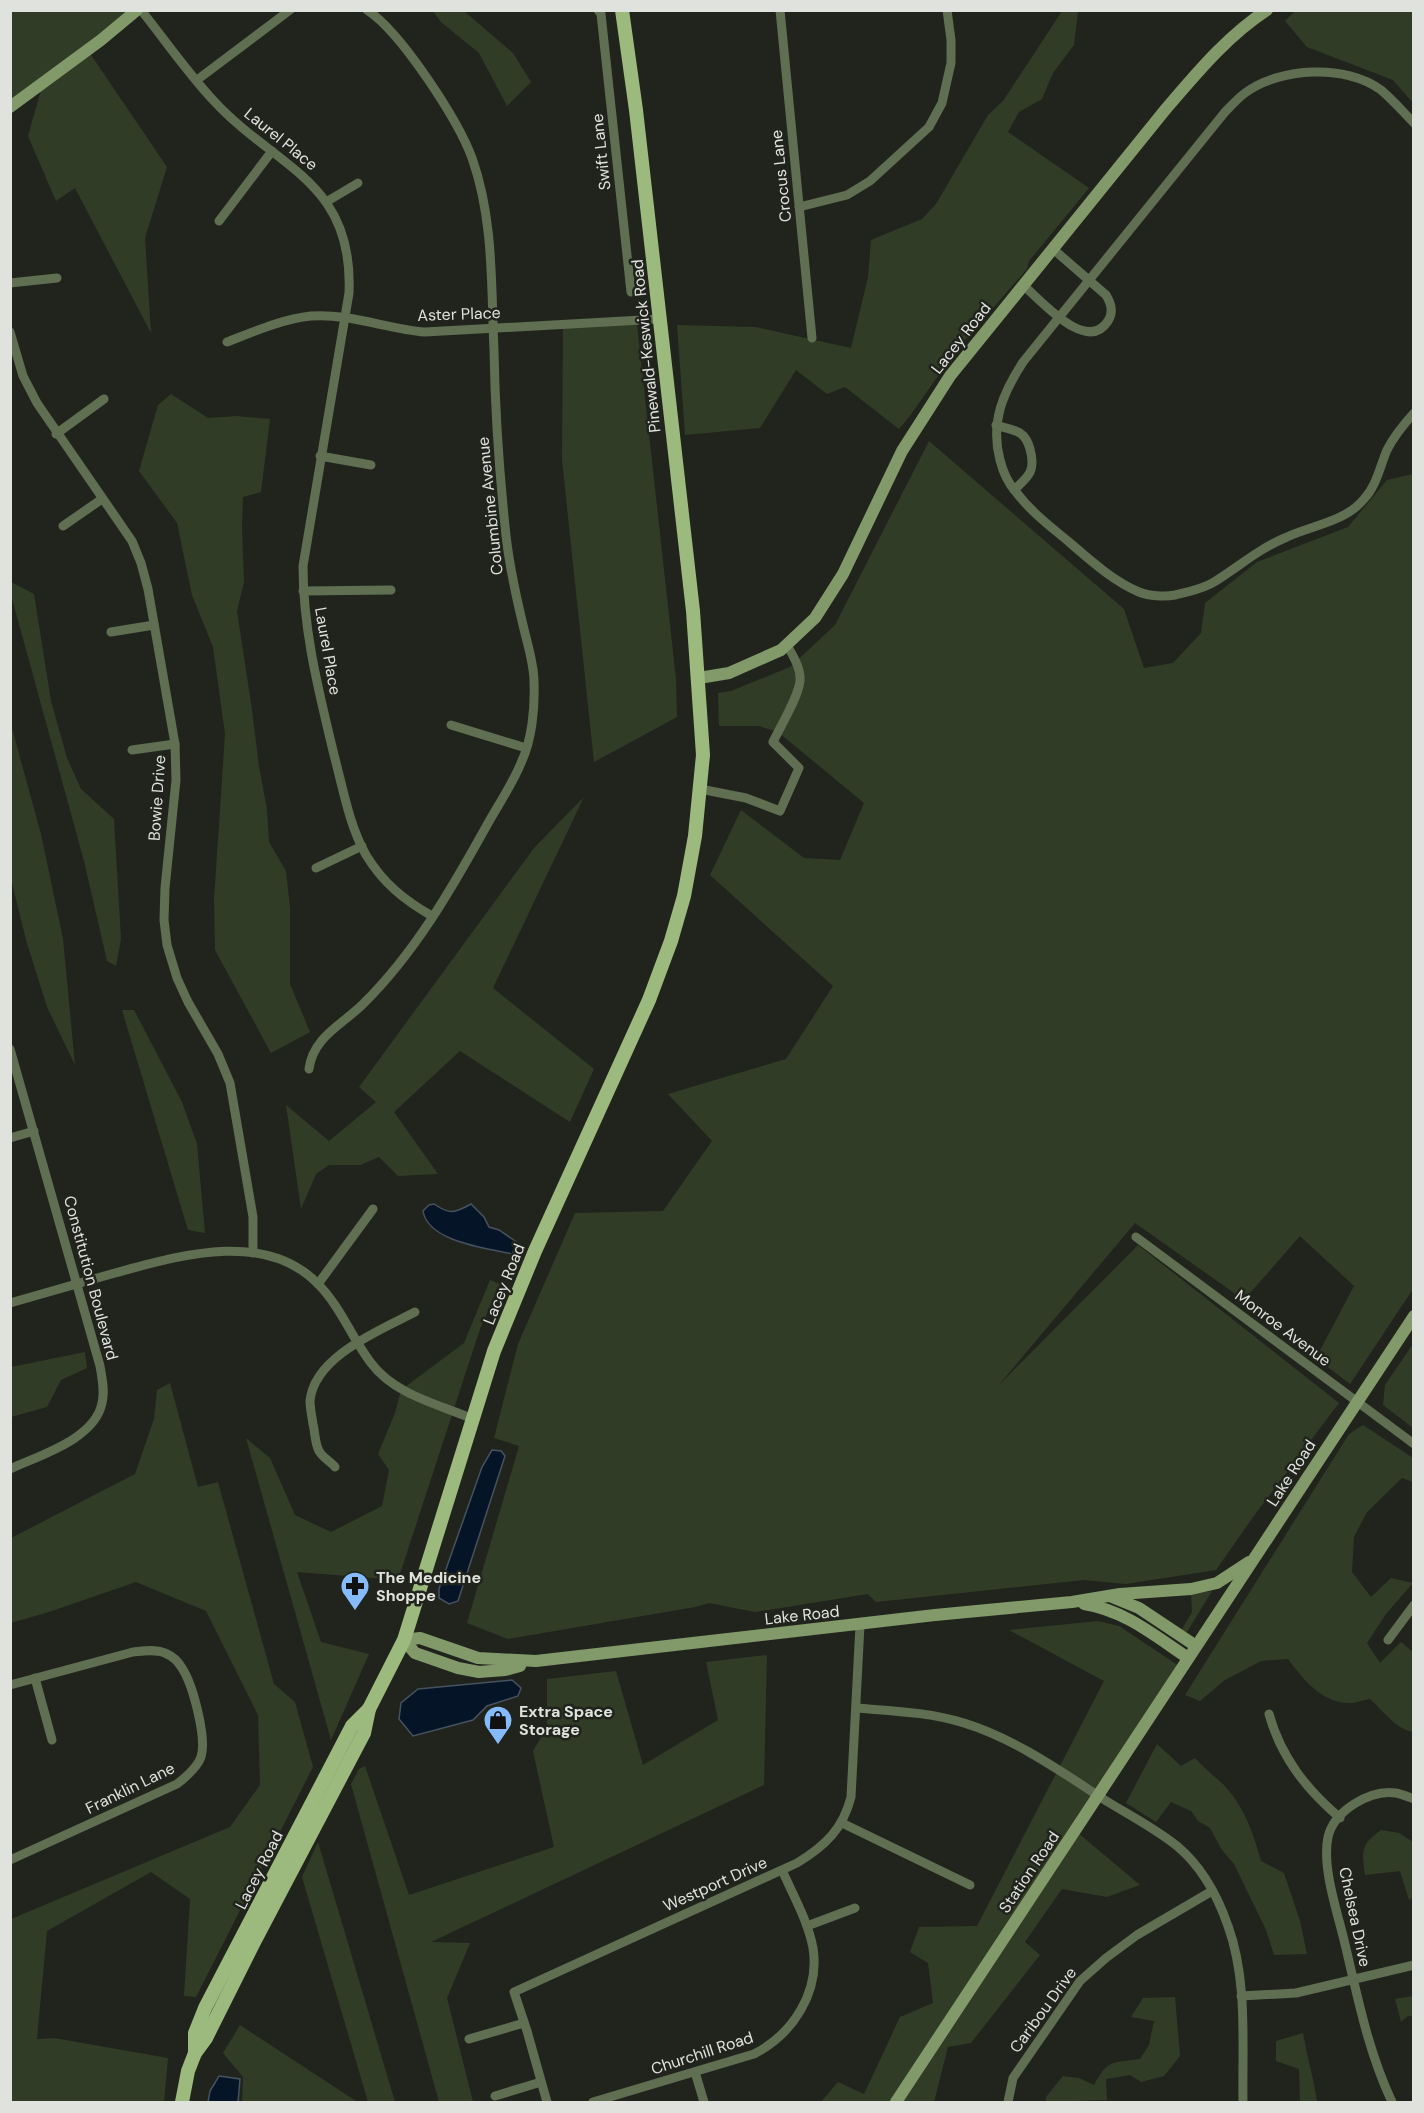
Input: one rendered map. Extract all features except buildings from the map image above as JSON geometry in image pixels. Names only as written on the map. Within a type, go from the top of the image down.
[{"type":"main road","name":"Pinewald-Keswick Road","points":[[622,10],[636,110],[699,678],[703,755],[700,789]]},
{"type":"main road","name":"Lacey Road","points":[[182,2103],[188,2071],[195,2053],[195,2033],[205,2008],[248,1940],[364,1733],[369,1709],[404,1640],[494,1352],[521,1284],[657,980],[677,925],[688,879],[700,789]]},
{"type":"street","name":"Laurel Place","points":[[139,10],[213,100],[311,183],[326,202],[343,238],[350,272],[346,318],[320,456],[303,566],[308,639],[314,673],[347,806],[362,846],[386,884],[410,903],[432,916]]},
{"type":"street","points":[[10,107],[139,10]]},
{"type":"street","points":[[197,80],[290,10]]},
{"type":"street","name":"Columbine Avenue","points":[[309,1069],[314,1050],[321,1039],[343,1022],[399,965],[432,916],[516,774],[526,748],[532,717],[534,681],[509,567],[498,440],[486,210],[472,157],[459,130],[438,95],[394,33],[368,10]]},
{"type":"street","name":"Swift Lane","points":[[598,10],[601,14],[631,292]]},
{"type":"street","name":"Crocus Lane","points":[[780,10],[812,338]]},
{"type":"street","points":[[799,207],[847,195],[870,181],[928,127],[942,103],[951,63],[947,10]]},
{"type":"street","name":"Lacey Road","points":[[699,678],[729,674],[781,650],[815,618],[843,574],[902,451],[950,376],[1201,69],[1230,40],[1267,10]]},
{"type":"street","points":[[1413,123],[1379,89],[1360,78],[1345,74],[1311,72],[1262,83],[1245,93],[1225,112],[1023,362],[1000,404],[996,425],[999,459],[1005,476],[1030,509],[1097,566],[1130,588],[1142,594],[1174,595],[1214,583],[1257,552],[1286,537],[1334,520],[1355,508],[1370,492],[1393,440],[1413,413]]},
{"type":"street","points":[[219,221],[272,151]]},
{"type":"street","points":[[326,202],[358,183]]},
{"type":"street","points":[[1024,286],[1081,332],[1096,332],[1105,325],[1112,312],[1106,294],[1053,249]]},
{"type":"street","points":[[10,283],[57,278]]},
{"type":"street","name":"Aster Place","points":[[227,342],[271,326],[309,316],[346,318],[402,330],[425,332],[660,319]]},
{"type":"street","name":"Bowie Drive","points":[[10,332],[23,376],[37,403],[56,434],[126,533],[141,563],[175,744],[176,780],[165,888],[164,920],[167,945],[177,978],[218,1054],[230,1083],[254,1217],[253,1253]]},
{"type":"street","points":[[56,434],[104,399]]},
{"type":"street","points":[[996,425],[1023,435],[1033,460],[1028,477],[1014,490]]},
{"type":"street","points":[[320,456],[371,465]]},
{"type":"street","points":[[63,526],[102,499]]},
{"type":"street","points":[[303,591],[391,590]]},
{"type":"street","points":[[111,632],[154,625]]},
{"type":"street","points":[[700,789],[746,798],[780,811],[799,768],[773,742],[800,680],[798,666],[787,645]]},
{"type":"street","points":[[451,725],[526,748]]},
{"type":"street","points":[[132,750],[175,744]]},
{"type":"street","points":[[316,868],[362,846]]},
{"type":"street","name":"Constitution Boulevard","points":[[10,1049],[78,1283],[103,1381],[102,1404],[92,1425],[80,1436],[10,1469]]},
{"type":"street","points":[[10,1138],[34,1131]]},
{"type":"street","points":[[318,1284],[373,1209]]},
{"type":"street","name":"Monroe Avenue","points":[[1136,1237],[1413,1444]]},
{"type":"street","points":[[10,1303],[190,1254],[221,1251],[253,1253],[285,1262],[318,1284],[329,1297],[372,1365],[401,1388],[420,1399],[473,1419]]},
{"type":"street","points":[[335,1467],[319,1451],[310,1402],[318,1378],[327,1366],[357,1343],[415,1312]]},
{"type":"street","name":"Lake Road","points":[[1072,1602],[1101,1607],[1114,1612],[1188,1658],[1413,1316]]},
{"type":"street","name":"Lake Road","points":[[404,1640],[415,1653],[458,1668],[479,1672],[505,1670],[536,1661],[1206,1586],[1217,1582],[1255,1558]]},
{"type":"street","points":[[1109,1596],[1129,1602],[1196,1646]]},
{"type":"street","points":[[1388,1640],[1413,1605]]},
{"type":"street","name":"Westport Drive","points":[[547,2103],[514,1992],[782,1870],[820,1848],[833,1836],[842,1823],[851,1797],[860,1625]]},
{"type":"street","name":"Franklin Lane","points":[[10,1685],[133,1652],[151,1650],[164,1652],[176,1660],[186,1676],[202,1730],[203,1746],[200,1758],[189,1775],[177,1784],[10,1860]]},
{"type":"street","name":"Station Road","points":[[897,2103],[1188,1658]]},
{"type":"street","points":[[35,1678],[52,1740]]},
{"type":"street","points":[[856,1708],[924,1714],[973,1726],[1013,1744],[1178,1847],[1203,1874],[1228,1924],[1237,1953],[1241,1996],[1243,2103]]},
{"type":"street","points":[[1269,1714],[1289,1763],[1323,1804],[1340,1818]]},
{"type":"street","name":"Chelsea Drive","points":[[1392,2103],[1371,2053],[1330,1876],[1327,1849],[1329,1834],[1340,1818],[1350,1807],[1363,1799],[1395,1792],[1413,1798]]},
{"type":"street","points":[[842,1823],[970,1885]]},
{"type":"street","name":"Churchill Road","points":[[593,2103],[745,2057],[778,2039],[794,2021],[810,1988],[814,1966],[813,1947],[807,1926],[782,1870]]},
{"type":"street","name":"Caribou Drive","points":[[1008,2103],[1013,2078],[1080,1981],[1137,1935],[1212,1891]]},
{"type":"street","points":[[807,1926],[855,1908]]},
{"type":"street","points":[[1241,1996],[1296,1993],[1413,1965]]},
{"type":"street","points":[[469,2039],[524,2023]]},
{"type":"street","points":[[695,2072],[704,2103]]},
{"type":"street","points":[[495,2096],[542,2082]]},
{"type":"green space","points":[[11,11],[136,11],[89,52],[167,167],[145,238],[151,333],[75,188],[56,201],[28,136],[41,90],[11,106]]},
{"type":"green space","points":[[433,11],[464,11],[513,53],[531,82],[507,106],[479,53],[441,22]]},
{"type":"green space","points":[[1062,11],[1078,11],[1074,45],[1053,73],[1042,99],[1019,112],[1008,132],[1089,188],[1029,261],[1027,269],[954,353],[899,429],[845,387],[827,394],[796,370],[760,428],[685,435],[677,325],[755,327],[851,348],[868,277],[871,240],[922,219],[936,204],[988,115],[1003,101]]},
{"type":"green space","points":[[1295,11],[1413,11],[1413,103],[1393,80],[1307,47],[1285,21]]},
{"type":"green space","points":[[563,325],[637,325],[676,679],[677,717],[594,762],[562,460]]},
{"type":"green space","points":[[171,394],[208,418],[237,416],[270,419],[261,492],[243,497],[244,582],[237,611],[267,810],[269,842],[286,871],[290,908],[290,984],[310,1032],[271,1053],[215,950],[214,900],[225,734],[213,647],[192,595],[177,523],[139,471],[158,405]]},
{"type":"green space","points":[[929,441],[1124,609],[1144,668],[1173,663],[1201,633],[1205,603],[1257,562],[1348,527],[1387,480],[1413,474],[1413,1289],[1350,1384],[1316,1358],[1354,1286],[1300,1236],[1244,1300],[1135,1223],[998,1386],[1138,1245],[1339,1403],[1216,1570],[1126,1584],[1084,1580],[876,1602],[868,1594],[755,1612],[709,1603],[508,1639],[467,1623],[519,1446],[494,1438],[518,1344],[575,1213],[663,1211],[712,1141],[668,1094],[786,1059],[833,986],[710,875],[741,810],[804,858],[840,860],[864,803],[778,732],[759,726],[719,726],[718,693],[731,691],[790,667],[835,625]]},
{"type":"green space","points":[[11,582],[34,594],[51,701],[67,758],[81,789],[114,819],[121,939],[116,966],[107,961],[84,861],[11,595]]},
{"type":"green space","points":[[10,721],[41,834],[63,939],[75,1065],[47,1007],[26,940],[11,879]]},
{"type":"green space","points":[[584,797],[493,988],[594,1069],[570,1122],[460,1051],[394,1112],[438,1174],[398,1176],[379,1157],[360,1165],[329,1165],[316,1174],[301,1209],[286,1105],[329,1141],[376,1102],[359,1087],[534,848]]},
{"type":"green space","points":[[122,1010],[134,1010],[182,1102],[197,1144],[205,1233],[188,1230]]},
{"type":"green space","points":[[490,1280],[500,1284],[480,1329],[398,1580],[297,1572],[321,1642],[369,1654],[331,1740],[246,1438],[270,1458],[295,1515],[331,1532],[382,1506],[389,1470],[378,1454],[395,1413],[401,1390],[464,1343]]},
{"type":"green space","points":[[1413,1344],[1413,1428],[1383,1405],[1385,1385]]},
{"type":"green space","points":[[85,1352],[87,1368],[61,1380],[47,1407],[11,1417],[11,1367]]},
{"type":"green space","points":[[170,1383],[198,1487],[218,1482],[274,1684],[295,1702],[313,1767],[196,1997],[184,1996],[190,1899],[151,1872],[47,1931],[37,2039],[54,2038],[168,2058],[164,2102],[11,2102],[11,1919],[230,1827],[260,1785],[258,1715],[206,1611],[136,1582],[11,1623],[11,1538],[135,1474],[154,1419],[157,1390]]},
{"type":"green space","points":[[1363,1425],[1413,1458],[1413,1482],[1402,1478],[1367,1512],[1354,1537],[1352,1572],[1371,1597],[1391,1578],[1413,1583],[1386,1614],[1367,1643],[1380,1663],[1401,1642],[1413,1652],[1413,1732],[1395,1723],[1370,1699],[1347,1703],[1328,1698],[1313,1688],[1288,1659],[1261,1661],[1225,1680],[1200,1701],[1185,1695],[1349,1434]]},
{"type":"green space","points":[[1212,1591],[1187,1632],[1181,1631],[1192,1612],[1191,1594]]},
{"type":"green space","points":[[1098,1621],[1119,1626],[1182,1668],[1077,1832],[1140,1885],[1107,1897],[1062,1889],[1025,1942],[1040,1955],[971,2043],[948,2047],[934,2102],[821,2102],[838,2082],[864,2094],[900,2017],[933,2003],[928,1963],[910,1952],[919,1927],[977,1926],[1104,1681],[1009,1630]]},
{"type":"green space","points":[[767,1655],[764,1785],[431,1942],[470,1943],[447,1998],[473,2102],[439,2102],[351,1784],[359,1769],[365,1766],[409,1895],[554,1847],[533,1751],[547,1727],[547,1679],[616,1671],[643,1765],[718,1720],[706,1662]]},
{"type":"green space","points":[[1157,1744],[1181,1766],[1195,1758],[1223,1784],[1237,1801],[1251,1830],[1261,1861],[1284,1873],[1300,1921],[1307,1954],[1274,1955],[1266,1930],[1234,1864],[1222,1850],[1210,1828],[1198,1821],[1191,1811],[1171,1802],[1156,1822],[1126,1803]]},
{"type":"green space","points":[[1381,1830],[1399,1833],[1413,1842],[1413,1897],[1409,1900],[1400,1871],[1365,1875],[1364,1849],[1369,1840]]},
{"type":"green space","points":[[318,1842],[395,2102],[368,2102],[302,1877]]},
{"type":"green space","points":[[1413,1996],[1413,2016],[1408,2016],[1401,2022],[1395,1999]]},
{"type":"green space","points":[[1175,1997],[1180,2056],[1164,2076],[1141,2082],[1130,2075],[1106,2079],[1107,2100],[1046,2102],[1046,2097],[1063,2076],[1079,2078],[1094,2085],[1107,2066],[1140,2059],[1149,2045],[1154,2021],[1131,2017],[1143,1998]]},
{"type":"green space","points":[[240,2025],[356,2102],[242,2102],[243,2077],[223,2053]]},
{"type":"green space","points":[[1303,2033],[1317,2102],[1300,2102],[1299,2069],[1276,2061],[1276,2041]]},
{"type":"water","points":[[434,1204],[452,1212],[471,1204],[484,1217],[489,1227],[499,1230],[518,1243],[512,1254],[460,1242],[436,1230],[427,1222],[423,1211],[429,1205]]},
{"type":"water","points":[[492,1450],[501,1451],[505,1456],[458,1601],[449,1604],[439,1598],[439,1589],[482,1467]]},
{"type":"water","points":[[512,1680],[521,1688],[518,1696],[487,1706],[473,1720],[413,1736],[399,1719],[401,1703],[418,1689]]},
{"type":"water","points":[[219,2076],[240,2079],[238,2102],[208,2102],[210,2091]]},
{"type":"place","name":"The Medicine Shoppe","points":[[355,1612]]},
{"type":"place","name":"Extra Space Storage","points":[[498,1746]]}]
